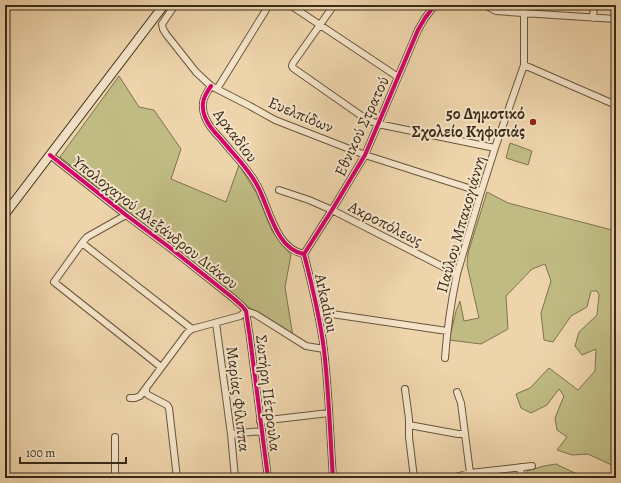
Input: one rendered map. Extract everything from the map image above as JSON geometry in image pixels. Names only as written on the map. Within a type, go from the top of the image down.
[{"type":"main road","points":[[5,214],[163,7]]},
{"type":"street","name":"Ευελπίδων","points":[[175,5],[162,24],[163,29],[196,72],[214,87],[275,120],[365,155],[481,192]]},
{"type":"street","name":"Αρκαδίου","points":[[269,5],[214,87],[205,95],[203,110],[206,119],[214,132],[249,172],[257,185],[281,238],[290,248],[296,252],[304,254]]},
{"type":"street","points":[[290,5],[398,77]]},
{"type":"street","points":[[334,5],[292,66],[293,68],[366,119],[378,124],[495,148]]},
{"type":"street","name":"Εθνικού Στρατού","points":[[304,254],[365,155],[418,30],[435,5]]},
{"type":"street","points":[[485,5],[496,11],[616,19]]},
{"type":"street","name":"Παύλου Μπακογιάννη","points":[[445,358],[447,331],[457,274],[495,148],[524,65],[524,5]]},
{"type":"street","points":[[593,18],[594,5]]},
{"type":"street","points":[[524,65],[616,105]]},
{"type":"street","name":"Υπολοχαγού Αλεξάνδρου Διάκου","points":[[50,155],[234,298],[246,311]]},
{"type":"street","name":"Ακροπόλεως","points":[[279,190],[332,210],[457,274]]},
{"type":"street","points":[[126,215],[87,237],[54,282],[161,367]]},
{"type":"street","points":[[82,243],[192,329]]},
{"type":"street","name":"Arkadiou","points":[[304,254],[318,312],[324,349],[333,478]]},
{"type":"street","points":[[130,398],[140,396],[187,333],[192,329],[240,316],[246,311],[255,314],[306,346],[324,349]]},
{"type":"street","name":"Σωτήρη Πέτρουλα","points":[[246,311],[268,478]]},
{"type":"street","points":[[318,312],[447,331]]},
{"type":"street","name":"Μαρίας Φίλιππα","points":[[216,323],[231,434],[235,478]]},
{"type":"street","points":[[146,388],[146,393],[148,395],[167,405],[169,408],[177,478]]},
{"type":"street","points":[[405,389],[414,478]]},
{"type":"street","points":[[457,392],[461,403],[470,473]]},
{"type":"street","points":[[260,421],[329,413]]},
{"type":"street","points":[[409,425],[465,434]]},
{"type":"street","points":[[231,434],[262,431]]},
{"type":"street","points":[[115,437],[115,478]]},
{"type":"street","points":[[452,478],[470,473],[532,466]]},
{"type":"street","points":[[520,467],[520,478]]},
{"type":"shaded area","points":[[119,76],[139,107],[154,110],[181,149],[171,179],[226,202],[239,165],[257,194],[272,231],[291,255],[285,287],[293,337],[255,312],[60,157]]},
{"type":"shaded area","points":[[510,143],[532,151],[528,165],[506,158]]},
{"type":"shaded area","points":[[487,192],[508,203],[616,231],[616,467],[588,454],[572,455],[557,450],[567,437],[557,430],[555,418],[564,396],[559,389],[547,405],[531,413],[521,408],[516,394],[530,388],[549,368],[578,390],[595,371],[596,349],[582,355],[575,346],[579,332],[597,315],[599,295],[597,291],[591,291],[587,307],[571,316],[553,342],[544,340],[541,313],[551,281],[545,264],[532,269],[506,296],[508,329],[481,344],[449,340],[460,301],[464,321],[479,318],[467,265],[468,253]]},
{"type":"shaded area","points":[[556,464],[579,475],[601,475],[603,478],[525,478],[527,471]]},
{"type":"cycle path","points":[[304,254],[365,155],[418,30],[435,5]]},
{"type":"cycle path","points":[[211,86],[206,93],[203,104],[205,117],[208,123],[214,132],[245,167],[257,185],[274,226],[280,236],[286,244],[294,250],[304,254]]},
{"type":"cycle path","points":[[50,155],[169,247],[233,298],[246,311],[268,478]]},
{"type":"cycle path","points":[[304,254],[313,289],[324,350],[333,478]]},
{"type":"place","name":"5ο Δημοτικό Σχολείο Κηφισιάς","points":[[533,122]]}]
